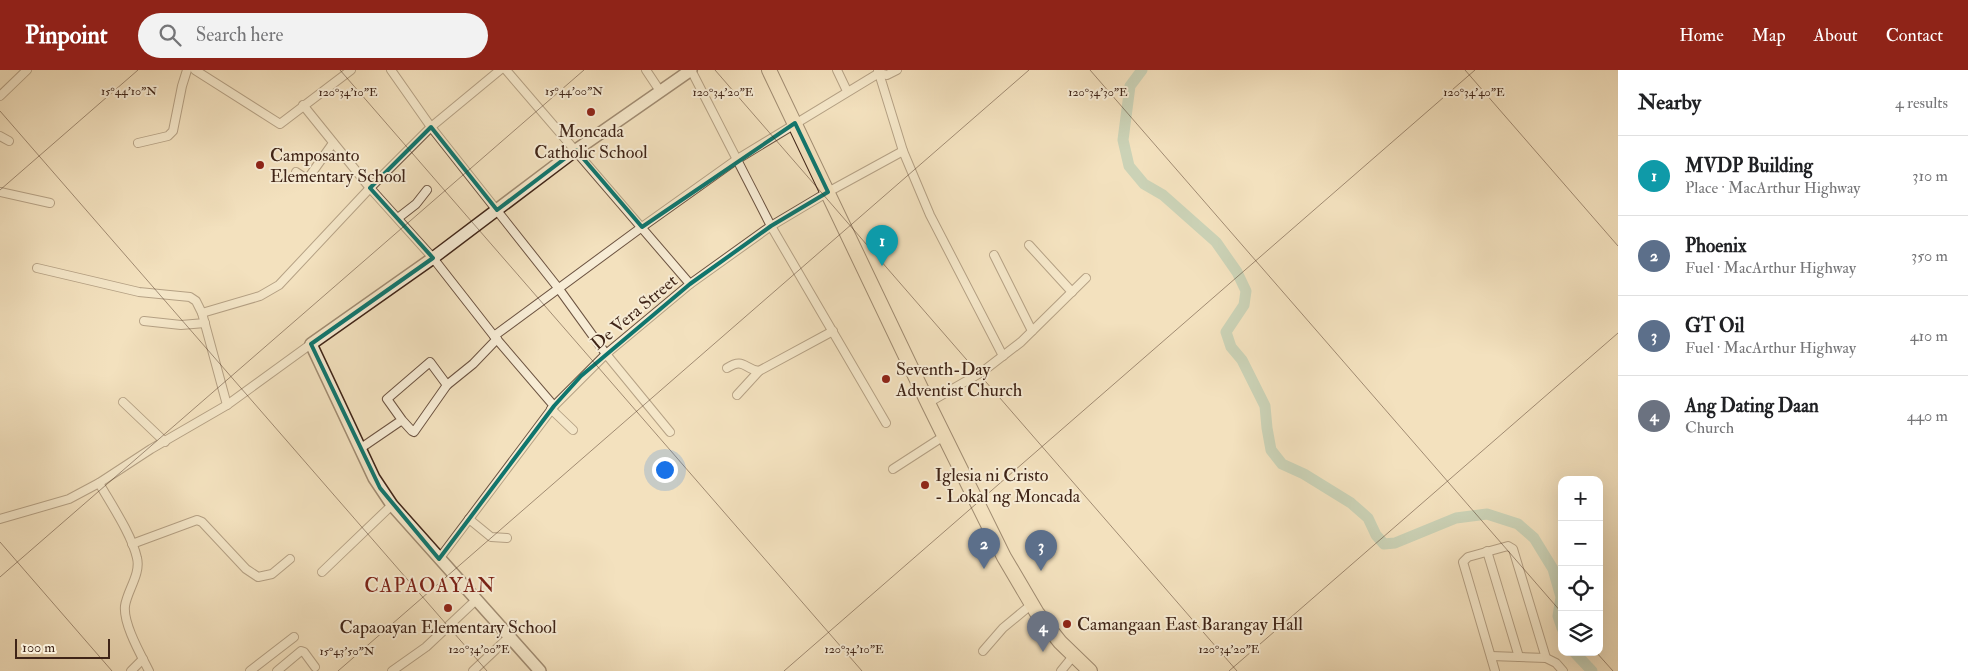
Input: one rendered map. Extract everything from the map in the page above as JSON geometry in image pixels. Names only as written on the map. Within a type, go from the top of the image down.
[{"type":"highway","points":[[768,70],[944,436],[1004,556],[1032,604],[1051,631],[1090,671]]},
{"type":"street","points":[[0,96],[27,70]]},
{"type":"street","points":[[138,143],[168,136],[173,131],[187,70]]},
{"type":"street","points":[[194,70],[280,124],[351,70]]},
{"type":"street","points":[[391,70],[431,127],[559,289],[606,354],[670,432]]},
{"type":"street","points":[[202,313],[260,296],[279,285],[370,188],[431,127],[500,70]]},
{"type":"street","points":[[506,70],[690,284]]},
{"type":"street","points":[[646,70],[660,91]]},
{"type":"street","points":[[0,519],[69,499],[99,483],[227,405],[433,258],[576,150],[691,70],[771,226],[886,424]]},
{"type":"street","points":[[838,70],[847,91]]},
{"type":"street","points":[[878,71],[887,75],[897,70]]},
{"type":"street","points":[[448,385],[432,363],[428,363],[387,399],[412,431],[416,430],[448,385],[473,364],[495,338],[642,227],[736,160],[878,71]]},
{"type":"street","points":[[878,71],[903,150],[930,215],[1003,356]]},
{"type":"street","points":[[303,105],[370,188],[433,258],[495,338],[552,408],[573,430]]},
{"type":"street","points":[[0,136],[9,141]]},
{"type":"street","points":[[296,172],[305,178],[308,177],[333,143]]},
{"type":"street","name":"De Vera Street","points":[[439,559],[552,408],[606,354],[690,284],[771,226],[903,150]]},
{"type":"street","points":[[398,218],[416,204],[427,190]]},
{"type":"street","points":[[0,192],[50,202]]},
{"type":"street","points":[[1030,245],[1072,292]]},
{"type":"street","points":[[994,255],[1032,331]]},
{"type":"street","points":[[37,268],[139,292],[190,297],[196,301],[205,323],[227,405]]},
{"type":"street","points":[[928,403],[982,372],[1003,356],[1032,331],[1086,278]]},
{"type":"street","points":[[144,321],[181,325],[205,323]]},
{"type":"street","points":[[737,395],[759,371],[833,332]]},
{"type":"street","points":[[311,344],[362,448],[374,478],[392,505],[540,671]]},
{"type":"street","points":[[727,368],[742,363],[754,371],[759,371]]},
{"type":"street","points":[[123,402],[165,442]]},
{"type":"street","points":[[362,448],[402,420]]},
{"type":"street","points":[[893,469],[944,436]]},
{"type":"street","points":[[99,483],[132,544],[138,560],[137,571],[125,606],[125,614],[132,636],[148,671]]},
{"type":"street","points":[[322,572],[392,505]]},
{"type":"street","points":[[469,518],[491,537],[507,538]]},
{"type":"street","points":[[132,544],[197,520],[202,522],[246,569],[258,577],[272,574],[290,559]]},
{"type":"street","points":[[1495,671],[1463,562],[1468,557],[1487,551],[1508,546],[1513,548],[1546,658]]},
{"type":"street","points":[[1487,551],[1519,657]]},
{"type":"street","points":[[392,671],[426,647],[476,600]]},
{"type":"street","points":[[983,651],[1003,628],[1032,604]]},
{"type":"street","points":[[250,671],[294,637]]},
{"type":"street","points":[[473,671],[509,637]]},
{"type":"street","points":[[277,671],[301,651],[304,652],[315,667]]},
{"type":"street","points":[[1062,671],[1074,655]]},
{"type":"street","points":[[1491,656],[1546,658],[1556,663],[1563,671]]},
{"type":"street","points":[[132,671],[143,659]]},
{"type":"highlighted area","points":[[795,123],[828,192],[771,226],[690,284],[581,376],[554,406],[439,559],[380,488],[311,344],[433,258],[370,188],[431,127],[497,210],[576,150],[642,227]]},
{"type":"waterway","points":[[1142,70],[1130,86],[1123,140],[1129,166],[1144,184],[1163,195],[1216,242],[1237,272],[1246,291],[1244,305],[1226,332],[1231,347],[1242,360],[1265,406],[1271,450],[1282,464],[1304,474],[1351,503],[1368,518],[1376,535],[1384,544],[1395,543],[1456,518],[1487,514],[1518,524],[1534,538],[1553,569],[1561,597],[1559,611]]},
{"type":"waterway","points":[[1578,656],[1592,671]]},
{"type":"place","name":"Moncada Catholic School","points":[[591,112]]},
{"type":"place","name":"Camposanto Elementary School","points":[[260,165]]},
{"type":"place","name":"MVDP Building","points":[[882,266]]},
{"type":"place","name":"Seventh-Day Adventist Church","points":[[886,379]]},
{"type":"place","name":"Iglesia ni Cristo - Lokal ng Moncada","points":[[925,485]]},
{"type":"place","name":"Phoenix","points":[[984,569]]},
{"type":"place","name":"GT Oil","points":[[1041,571]]},
{"type":"place","name":"Capaoayan Elementary School","points":[[448,608]]},
{"type":"place","name":"Camangaan East Barangay Hall","points":[[1067,624]]},
{"type":"place","name":"Ang Dating Daan","points":[[1043,652]]},
{"type":"district","name":"CAPAOAYAN","points":[[430,585]]}]
